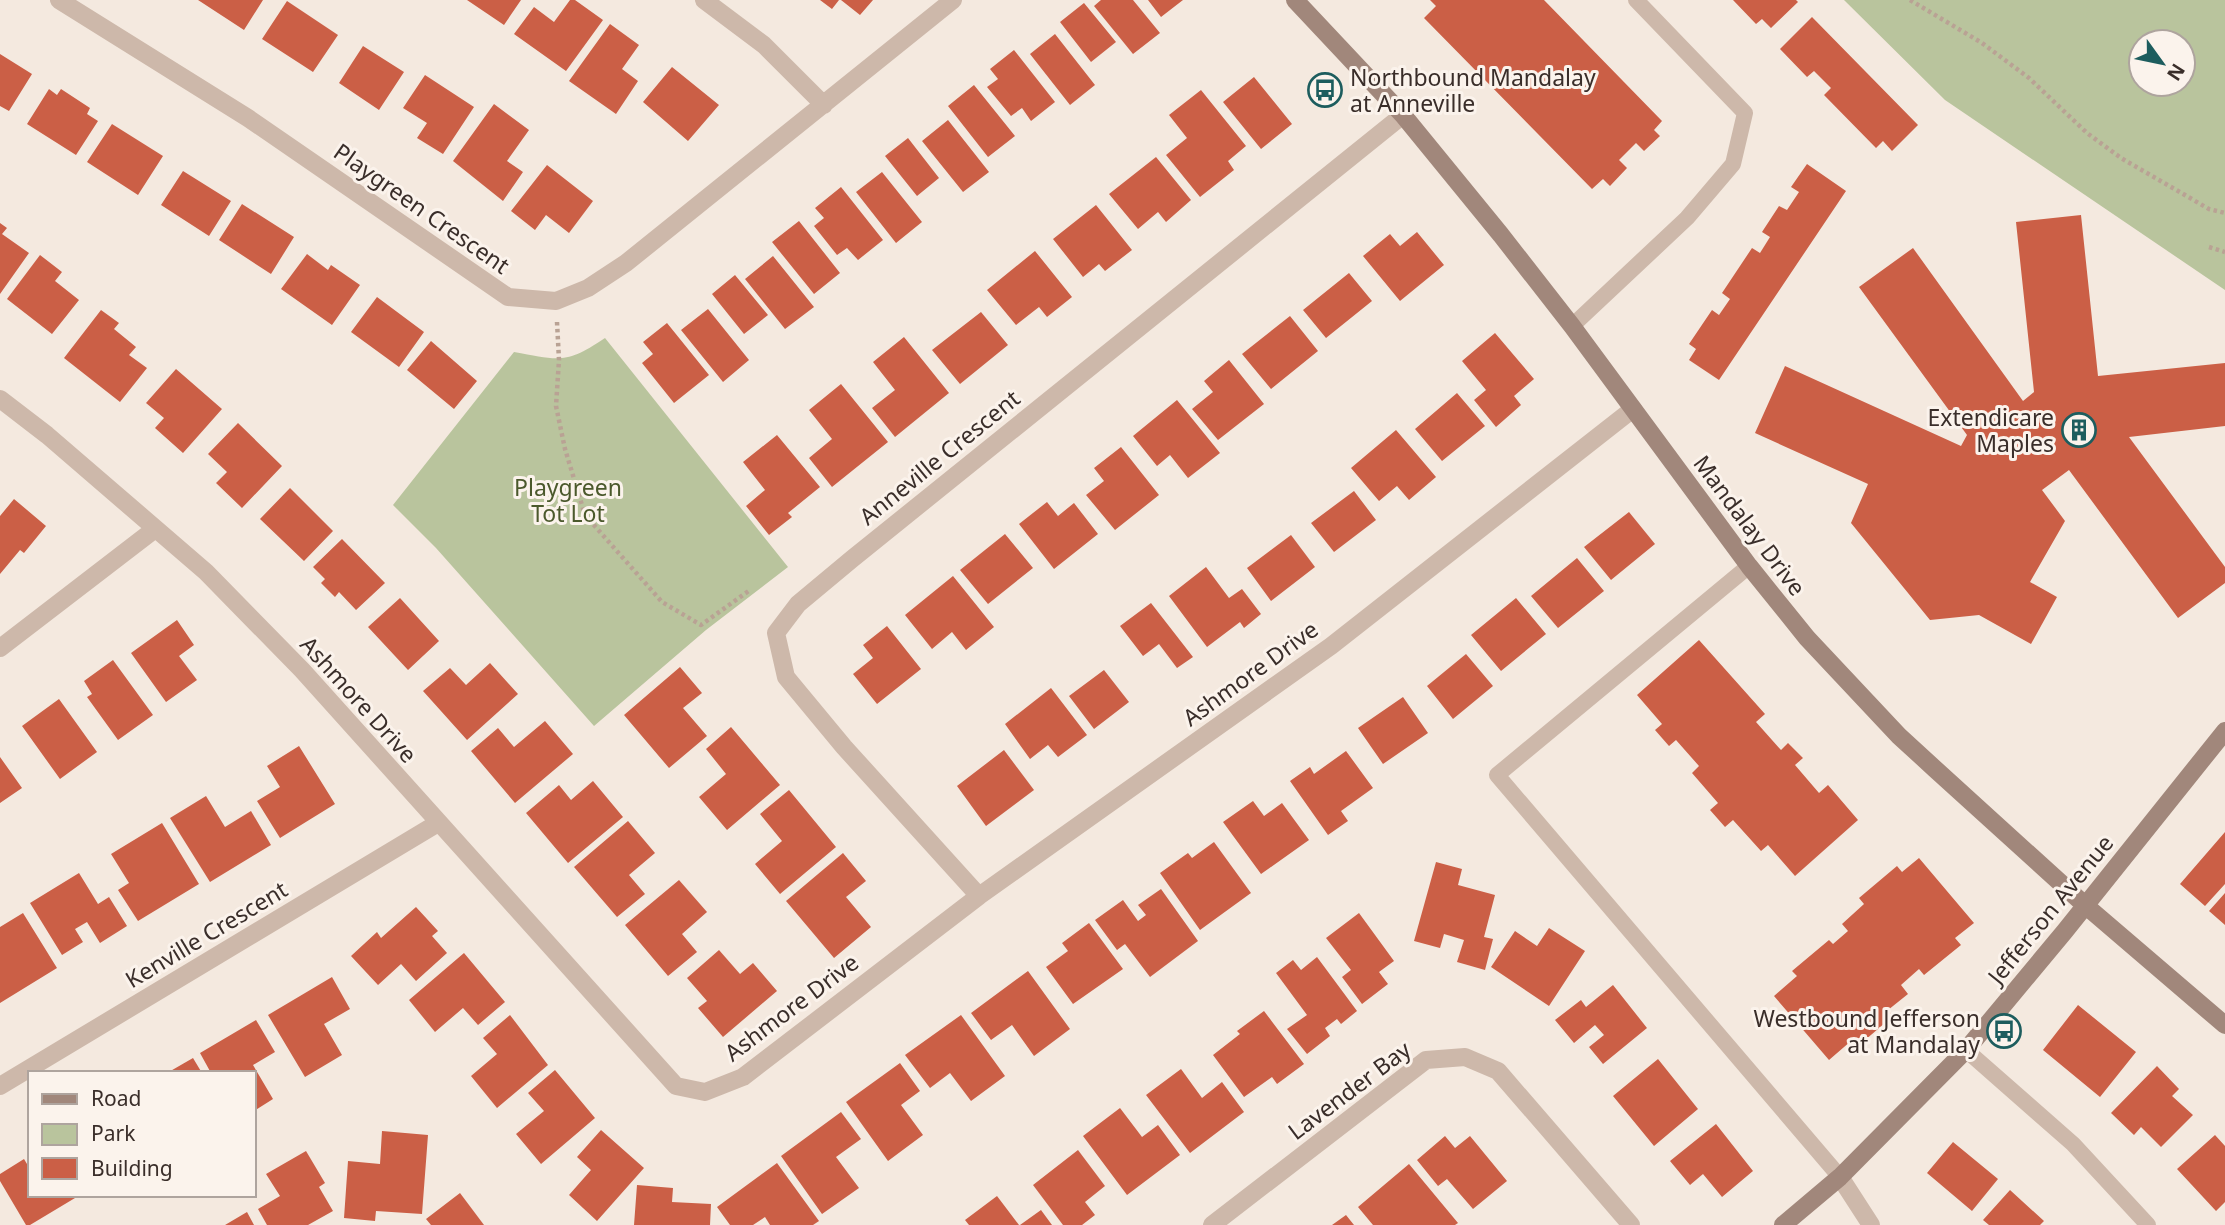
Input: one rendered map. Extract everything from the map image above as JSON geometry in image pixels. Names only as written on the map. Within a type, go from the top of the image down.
[{"type":"street","name":"Playgreen Crescent","points":[[59,0],[248,118],[508,297],[556,300],[588,288],[626,263],[953,0]]},
{"type":"street","points":[[704,0],[764,45],[824,105]]},
{"type":"street","name":"Mandalay Drive","points":[[1295,0],[1403,115],[1572,326],[1749,566],[1807,638],[1899,736],[2086,905],[2225,1025]]},
{"type":"street","name":"Anneville Crescent","points":[[978,897],[844,747],[786,677],[776,634],[798,604],[852,559],[1403,115]]},
{"type":"street","name":"Ashmore Drive","points":[[0,399],[47,435],[206,572],[302,670],[676,1086],[705,1092],[743,1077],[978,897],[1331,646],[1633,409]]},
{"type":"street","points":[[0,648],[155,528]]},
{"type":"street","name":"Jefferson Avenue","points":[[1783,1225],[1840,1177],[1966,1049],[2223,739]]},
{"type":"street","name":"Kenville Crescent","points":[[0,1086],[438,823]]},
{"type":"street","name":"Lavender Bay","points":[[1212,1225],[1426,1060],[1465,1057],[1498,1071],[1631,1225]]},
{"type":"street","points":[[1840,1177],[1871,1225]]},
{"type":"lane","points":[[1572,326],[1688,218],[1733,164],[1745,113],[1636,0]]},
{"type":"lane","points":[[1749,566],[1497,775],[1840,1177]]},
{"type":"lane","points":[[1966,1049],[2073,1144],[2148,1225]]},
{"type":"path","points":[[1910,0],[1973,37],[2029,78],[2087,133],[2121,158],[2209,209],[2225,213]]},
{"type":"path","points":[[2209,247],[2225,252]]},
{"type":"path","points":[[556,300],[559,360],[556,406],[565,449],[585,515],[663,602],[701,625],[750,590]]},
{"type":"green space","points":[[1844,0],[2225,0],[2225,290],[1945,100]]},
{"type":"green space","name":"Playgreen Tot Lot","points":[[605,338],[788,567],[706,630],[594,726],[436,548],[393,505],[514,352],[561,358],[580,353]]},
{"type":"building","points":[[198,0],[263,0],[244,30]]},
{"type":"building","points":[[467,0],[521,0],[504,25]]},
{"type":"building","points":[[570,0],[575,0],[603,20],[566,71],[514,34],[534,7],[554,22]]},
{"type":"building","points":[[820,0],[839,0],[832,9]]},
{"type":"building","points":[[841,0],[873,0],[860,15]]},
{"type":"building","points":[[1101,0],[1133,0],[1160,33],[1133,54],[1094,6]]},
{"type":"building","points":[[1148,0],[1183,0],[1161,17]]},
{"type":"building","points":[[1430,0],[1544,0],[1662,121],[1654,130],[1660,136],[1644,151],[1636,143],[1619,160],[1627,168],[1610,186],[1603,179],[1592,189],[1424,18],[1436,6]]},
{"type":"building","points":[[1733,0],[1798,2],[1771,28],[1762,19],[1756,24]]},
{"type":"building","points":[[287,1],[338,35],[313,72],[262,39]]},
{"type":"building","points":[[1084,3],[1116,42],[1091,62],[1060,22]]},
{"type":"building","points":[[1812,17],[1918,125],[1892,151],[1883,141],[1876,148],[1824,95],[1831,88],[1814,71],[1807,77],[1780,49]]},
{"type":"building","points":[[610,24],[639,45],[622,69],[638,81],[616,114],[569,81]]},
{"type":"building","points":[[1055,34],[1095,85],[1070,105],[1030,54]]},
{"type":"building","points":[[363,46],[404,72],[379,110],[339,83]]},
{"type":"building","points":[[1014,50],[1055,102],[1031,121],[1022,108],[1011,116],[987,87],[998,79],[990,69]]},
{"type":"building","points":[[0,54],[32,74],[9,111],[0,106]]},
{"type":"building","points":[[672,67],[719,105],[688,141],[643,102]]},
{"type":"building","points":[[425,75],[474,107],[443,154],[417,138],[427,123],[403,108]]},
{"type":"building","points":[[1254,77],[1292,124],[1261,149],[1223,102]]},
{"type":"building","points":[[974,85],[1015,136],[988,157],[948,106]]},
{"type":"building","points":[[49,89],[57,95],[61,89],[90,108],[87,114],[98,121],[76,155],[27,124]]},
{"type":"building","points":[[1201,90],[1246,146],[1228,161],[1234,170],[1200,197],[1166,155],[1187,138],[1169,115]]},
{"type":"building","points":[[494,104],[529,130],[507,161],[523,172],[503,201],[453,161]]},
{"type":"building","points":[[948,120],[989,172],[963,192],[922,141]]},
{"type":"building","points":[[112,124],[163,156],[138,195],[87,162]]},
{"type":"building","points":[[908,138],[939,178],[917,196],[885,156]]},
{"type":"building","points":[[1156,157],[1191,200],[1166,222],[1158,212],[1138,229],[1109,194]]},
{"type":"building","points":[[1807,164],[1846,191],[1719,380],[1689,360],[1696,349],[1689,344],[1712,310],[1719,315],[1730,299],[1722,293],[1752,248],[1760,253],[1770,237],[1762,232],[1779,206],[1787,210],[1799,192],[1791,187]]},
{"type":"building","points":[[547,165],[593,201],[569,233],[546,215],[535,230],[511,211]]},
{"type":"building","points":[[183,171],[231,201],[209,236],[161,205]]},
{"type":"building","points":[[882,172],[922,222],[896,243],[856,192]]},
{"type":"building","points":[[841,187],[883,240],[858,260],[847,248],[837,255],[814,226],[824,218],[815,208]]},
{"type":"building","points":[[242,204],[294,237],[271,274],[219,240]]},
{"type":"building","points":[[1096,205],[1132,250],[1105,271],[1099,264],[1083,277],[1053,239]]},
{"type":"building","name":"Extendicare Maples","points":[[2081,215],[2098,376],[2225,363],[2225,426],[2129,437],[2225,567],[2225,583],[2178,618],[2069,470],[2042,490],[2065,521],[2030,582],[2057,597],[2031,644],[1979,615],[1930,620],[1851,523],[1868,484],[1755,433],[1785,366],[1961,446],[1967,435],[1859,287],[1913,248],[2023,401],[2034,392],[2016,222]]},
{"type":"building","points":[[799,221],[840,273],[814,294],[772,242]]},
{"type":"building","points":[[0,223],[7,228],[2,234],[29,253],[0,294]]},
{"type":"building","points":[[1417,232],[1444,265],[1400,301],[1363,256],[1390,234],[1400,246]]},
{"type":"building","points":[[1035,251],[1072,297],[1047,317],[1039,307],[1016,325],[987,290]]},
{"type":"building","points":[[307,254],[328,270],[331,265],[360,285],[332,325],[281,289]]},
{"type":"building","points":[[40,255],[62,272],[55,281],[79,300],[52,334],[7,299]]},
{"type":"building","points":[[773,256],[814,307],[785,329],[745,279]]},
{"type":"building","points":[[1349,273],[1372,301],[1326,338],[1303,310]]},
{"type":"building","points":[[735,275],[768,315],[744,334],[712,294]]},
{"type":"building","points":[[377,297],[424,332],[399,367],[351,332]]},
{"type":"building","points":[[708,309],[749,360],[723,382],[681,330]]},
{"type":"building","points":[[101,310],[119,323],[114,329],[136,347],[129,355],[147,368],[120,402],[64,358]]},
{"type":"building","points":[[981,312],[1008,345],[960,384],[932,350]]},
{"type":"building","points":[[1290,316],[1318,351],[1271,389],[1242,354]]},
{"type":"building","points":[[667,323],[709,375],[674,403],[642,363],[653,354],[643,342]]},
{"type":"building","points":[[1495,333],[1534,379],[1514,396],[1521,405],[1496,427],[1474,400],[1486,390],[1462,361]]},
{"type":"building","points":[[904,337],[949,393],[895,437],[872,408],[895,390],[873,362]]},
{"type":"building","points":[[431,341],[477,381],[454,409],[407,370]]},
{"type":"building","points":[[1229,360],[1264,404],[1218,440],[1192,409],[1213,392],[1204,381]]},
{"type":"building","points":[[176,369],[222,409],[183,453],[155,428],[164,418],[146,403]]},
{"type":"building","points":[[841,384],[888,442],[832,487],[809,458],[832,439],[809,410]]},
{"type":"building","points":[[1457,393],[1485,426],[1442,461],[1415,429]]},
{"type":"building","points":[[1177,400],[1220,453],[1188,478],[1170,455],[1157,466],[1133,436]]},
{"type":"building","points":[[238,423],[282,466],[242,508],[216,483],[227,472],[208,454]]},
{"type":"building","points":[[1396,430],[1436,477],[1409,500],[1397,486],[1379,501],[1351,468]]},
{"type":"building","points":[[777,435],[820,487],[788,513],[792,517],[769,535],[746,506],[765,490],[743,462]]},
{"type":"building","points":[[1121,447],[1159,495],[1115,530],[1086,495],[1104,481],[1094,468]]},
{"type":"building","points":[[290,488],[333,531],[304,561],[260,519]]},
{"type":"building","points":[[1354,491],[1376,520],[1334,552],[1311,523]]},
{"type":"building","points":[[14,499],[46,526],[24,553],[20,550],[0,574],[0,516]]},
{"type":"building","points":[[1047,502],[1058,516],[1074,503],[1098,534],[1054,569],[1019,524]]},
{"type":"building","points":[[1629,512],[1655,544],[1611,580],[1584,547]]},
{"type":"building","points":[[1005,534],[1033,568],[988,604],[960,570]]},
{"type":"building","points":[[1291,535],[1315,567],[1271,601],[1247,568]]},
{"type":"building","points":[[342,539],[385,583],[356,610],[339,592],[335,597],[321,583],[325,579],[313,567]]},
{"type":"building","points":[[1577,558],[1604,591],[1558,628],[1531,596]]},
{"type":"building","points":[[1206,567],[1229,598],[1242,589],[1261,614],[1244,628],[1240,622],[1207,647],[1169,596]]},
{"type":"building","points":[[953,576],[994,627],[966,650],[952,632],[932,649],[905,615]]},
{"type":"building","points":[[400,598],[439,641],[408,670],[368,627]]},
{"type":"building","points":[[1516,598],[1546,634],[1501,671],[1471,635]]},
{"type":"building","points":[[1151,603],[1193,657],[1177,668],[1159,644],[1143,656],[1120,626]]},
{"type":"building","points":[[177,620],[194,645],[179,656],[197,680],[166,702],[131,653]]},
{"type":"building","points":[[887,626],[921,669],[877,704],[853,674],[873,658],[863,645]]},
{"type":"building","points":[[1699,640],[1765,714],[1756,722],[1781,750],[1788,743],[1803,758],[1795,765],[1819,793],[1828,785],[1858,820],[1795,876],[1768,845],[1761,851],[1733,820],[1725,827],[1710,810],[1718,803],[1692,773],[1699,766],[1676,740],[1669,746],[1655,730],[1662,724],[1637,695]]},
{"type":"building","points":[[1466,654],[1493,686],[1453,719],[1427,686]]},
{"type":"building","points":[[113,660],[153,715],[118,740],[87,697],[92,694],[84,681]]},
{"type":"building","points":[[490,663],[518,694],[467,740],[423,691],[450,668],[466,685]]},
{"type":"building","points":[[680,667],[702,693],[683,708],[707,736],[669,768],[624,715]]},
{"type":"building","points":[[1104,670],[1129,702],[1094,729],[1069,696]]},
{"type":"building","points":[[1051,688],[1087,735],[1058,757],[1048,745],[1030,759],[1005,724]]},
{"type":"building","points":[[1403,697],[1428,733],[1383,764],[1358,728]]},
{"type":"building","points":[[59,699],[97,752],[60,779],[22,726]]},
{"type":"building","points":[[545,721],[573,754],[515,803],[471,751],[498,728],[514,747]]},
{"type":"building","points":[[731,727],[780,785],[727,830],[699,797],[726,774],[706,749]]},
{"type":"building","points":[[299,746],[335,804],[280,838],[257,801],[280,787],[267,766]]},
{"type":"building","points":[[1004,750],[1034,790],[986,826],[957,786]]},
{"type":"building","points":[[1346,751],[1373,788],[1341,811],[1348,821],[1328,835],[1290,781],[1310,767],[1314,774]]},
{"type":"building","points":[[0,757],[22,788],[0,803]]},
{"type":"building","points":[[593,781],[623,817],[568,863],[526,813],[559,785],[571,800]]},
{"type":"building","points":[[789,790],[836,847],[780,894],[755,864],[782,841],[760,814]]},
{"type":"building","points":[[206,796],[225,827],[251,811],[271,845],[210,882],[170,818]]},
{"type":"building","points":[[1253,801],[1264,816],[1282,803],[1309,840],[1261,874],[1223,822]]},
{"type":"building","points":[[628,821],[655,853],[629,875],[645,894],[617,917],[574,867]]},
{"type":"building","points":[[162,823],[199,884],[138,921],[118,890],[129,883],[111,854]]},
{"type":"building","points":[[2225,832],[2225,884],[2205,906],[2180,884]]},
{"type":"building","points":[[1214,842],[1251,893],[1200,930],[1160,873],[1188,853],[1192,858]]},
{"type":"building","points":[[843,853],[866,881],[846,897],[871,927],[834,958],[786,901]]},
{"type":"building","points":[[1919,858],[1974,923],[1955,938],[1961,945],[1924,975],[1919,969],[1901,985],[1908,994],[1888,1010],[1893,1016],[1857,1047],[1851,1041],[1829,1060],[1774,996],[1797,976],[1792,971],[1829,940],[1833,944],[1848,931],[1842,924],[1864,904],[1859,898],[1897,866],[1902,872]]},
{"type":"building","points":[[1436,862],[1462,869],[1458,885],[1495,895],[1484,937],[1493,939],[1485,970],[1457,962],[1464,940],[1444,934],[1440,948],[1414,941]]},
{"type":"building","points":[[79,873],[98,904],[109,897],[127,926],[100,943],[87,922],[75,929],[83,942],[62,955],[30,903]]},
{"type":"building","points":[[679,880],[707,912],[682,934],[697,952],[668,976],[625,925]]},
{"type":"building","points":[[1161,889],[1198,941],[1150,977],[1125,944],[1117,950],[1095,920],[1123,900],[1138,921],[1146,915],[1138,905]]},
{"type":"building","points":[[2225,893],[2225,925],[2209,911]]},
{"type":"building","points":[[416,907],[438,931],[432,936],[447,953],[416,981],[401,964],[378,985],[351,956],[377,932],[381,938]]},
{"type":"building","points":[[23,913],[57,968],[0,1003],[0,927]]},
{"type":"building","points":[[1359,913],[1394,961],[1379,972],[1388,984],[1362,1004],[1342,977],[1351,970],[1326,938]]},
{"type":"building","points":[[1089,923],[1123,969],[1073,1004],[1046,967],[1068,951],[1062,943]]},
{"type":"building","points":[[1549,928],[1585,951],[1549,1006],[1491,967],[1515,931],[1537,946]]},
{"type":"building","points":[[719,950],[740,974],[753,963],[777,991],[723,1037],[698,1008],[707,1001],[687,978]]},
{"type":"building","points":[[464,953],[505,1002],[478,1025],[463,1008],[435,1032],[409,1000]]},
{"type":"building","points":[[1317,957],[1357,1011],[1341,1024],[1337,1019],[1325,1028],[1330,1036],[1307,1054],[1287,1029],[1307,1015],[1276,973],[1293,960],[1301,970]]},
{"type":"building","points":[[1028,971],[1070,1029],[1034,1056],[1012,1025],[991,1040],[971,1013]]},
{"type":"building","points":[[332,977],[350,1009],[324,1024],[342,1055],[305,1077],[268,1015]]},
{"type":"building","points":[[1613,985],[1647,1028],[1603,1064],[1589,1047],[1604,1035],[1595,1025],[1574,1043],[1555,1020],[1581,1000],[1586,1007]]},
{"type":"building","points":[[2078,1005],[2136,1052],[2100,1097],[2043,1050]]},
{"type":"building","points":[[1264,1011],[1304,1064],[1277,1084],[1272,1077],[1244,1097],[1213,1055],[1240,1034],[1237,1031]]},
{"type":"building","points":[[510,1015],[548,1065],[497,1108],[471,1076],[497,1054],[483,1038]]},
{"type":"building","points":[[961,1015],[1005,1076],[971,1101],[950,1073],[930,1088],[905,1055]]},
{"type":"building","points":[[256,1020],[275,1052],[253,1065],[273,1099],[256,1110],[256,1071],[210,1071],[200,1053]]},
{"type":"building","points":[[193,1058],[201,1071],[170,1071]]},
{"type":"building","points":[[1658,1059],[1698,1109],[1654,1146],[1613,1096]]},
{"type":"building","points":[[900,1063],[920,1091],[901,1105],[923,1135],[888,1161],[846,1102]]},
{"type":"building","points":[[2157,1066],[2179,1089],[2172,1096],[2193,1115],[2161,1147],[2141,1127],[2134,1135],[2111,1113]]},
{"type":"building","points":[[1181,1069],[1202,1098],[1222,1082],[1244,1112],[1190,1153],[1146,1095]]},
{"type":"building","points":[[555,1070],[595,1118],[541,1164],[516,1134],[544,1111],[528,1093]]},
{"type":"building","points":[[1120,1108],[1142,1137],[1158,1125],[1180,1155],[1127,1195],[1083,1136]]},
{"type":"building","points":[[841,1112],[861,1139],[836,1157],[859,1188],[822,1214],[781,1156]]},
{"type":"building","points":[[1716,1124],[1753,1171],[1722,1197],[1703,1174],[1690,1185],[1670,1161]]},
{"type":"building","points":[[601,1130],[644,1168],[597,1221],[569,1195],[591,1170],[577,1157]]},
{"type":"building","points":[[382,1131],[428,1135],[422,1214],[376,1211],[375,1221],[344,1218],[348,1161],[380,1164]]},
{"type":"building","points":[[2215,1135],[2225,1146],[2225,1202],[2216,1211],[2177,1169]]},
{"type":"building","points":[[1445,1136],[1455,1148],[1470,1136],[1507,1181],[1473,1209],[1447,1179],[1438,1186],[1417,1160]]},
{"type":"building","points":[[1953,1142],[1998,1179],[1972,1211],[1927,1173]]},
{"type":"building","points":[[1078,1150],[1105,1186],[1085,1202],[1095,1215],[1082,1225],[1063,1225],[1033,1185]]},
{"type":"building","points":[[306,1151],[325,1183],[319,1187],[333,1211],[308,1225],[267,1225],[258,1209],[280,1196],[266,1174]]},
{"type":"building","points":[[24,1159],[28,1166],[28,1197],[77,1197],[26,1225],[0,1181],[0,1174]]},
{"type":"building","points":[[777,1163],[819,1221],[813,1225],[770,1225],[765,1217],[753,1225],[730,1225],[717,1207]]},
{"type":"building","points":[[1409,1164],[1458,1223],[1373,1225],[1358,1207]]},
{"type":"building","points":[[637,1185],[673,1188],[672,1202],[711,1204],[710,1225],[634,1225]]},
{"type":"building","points":[[2010,1190],[2044,1221],[2040,1225],[1989,1225],[1983,1220]]},
{"type":"building","points":[[460,1193],[484,1225],[431,1225],[426,1219]]},
{"type":"building","points":[[997,1196],[1019,1225],[969,1225],[965,1220]]},
{"type":"building","points":[[1041,1210],[1052,1225],[1020,1225]]},
{"type":"building","points":[[247,1212],[254,1225],[225,1225]]},
{"type":"building","points":[[1346,1215],[1354,1225],[1332,1225]]},
{"type":"place","name":"Northbound Mandalay at Anneville","points":[[1325,90]]},
{"type":"place","name":"Extendicare Maples","points":[[2079,430]]},
{"type":"place","name":"Westbound Jefferson at Mandalay","points":[[2004,1031]]}]
